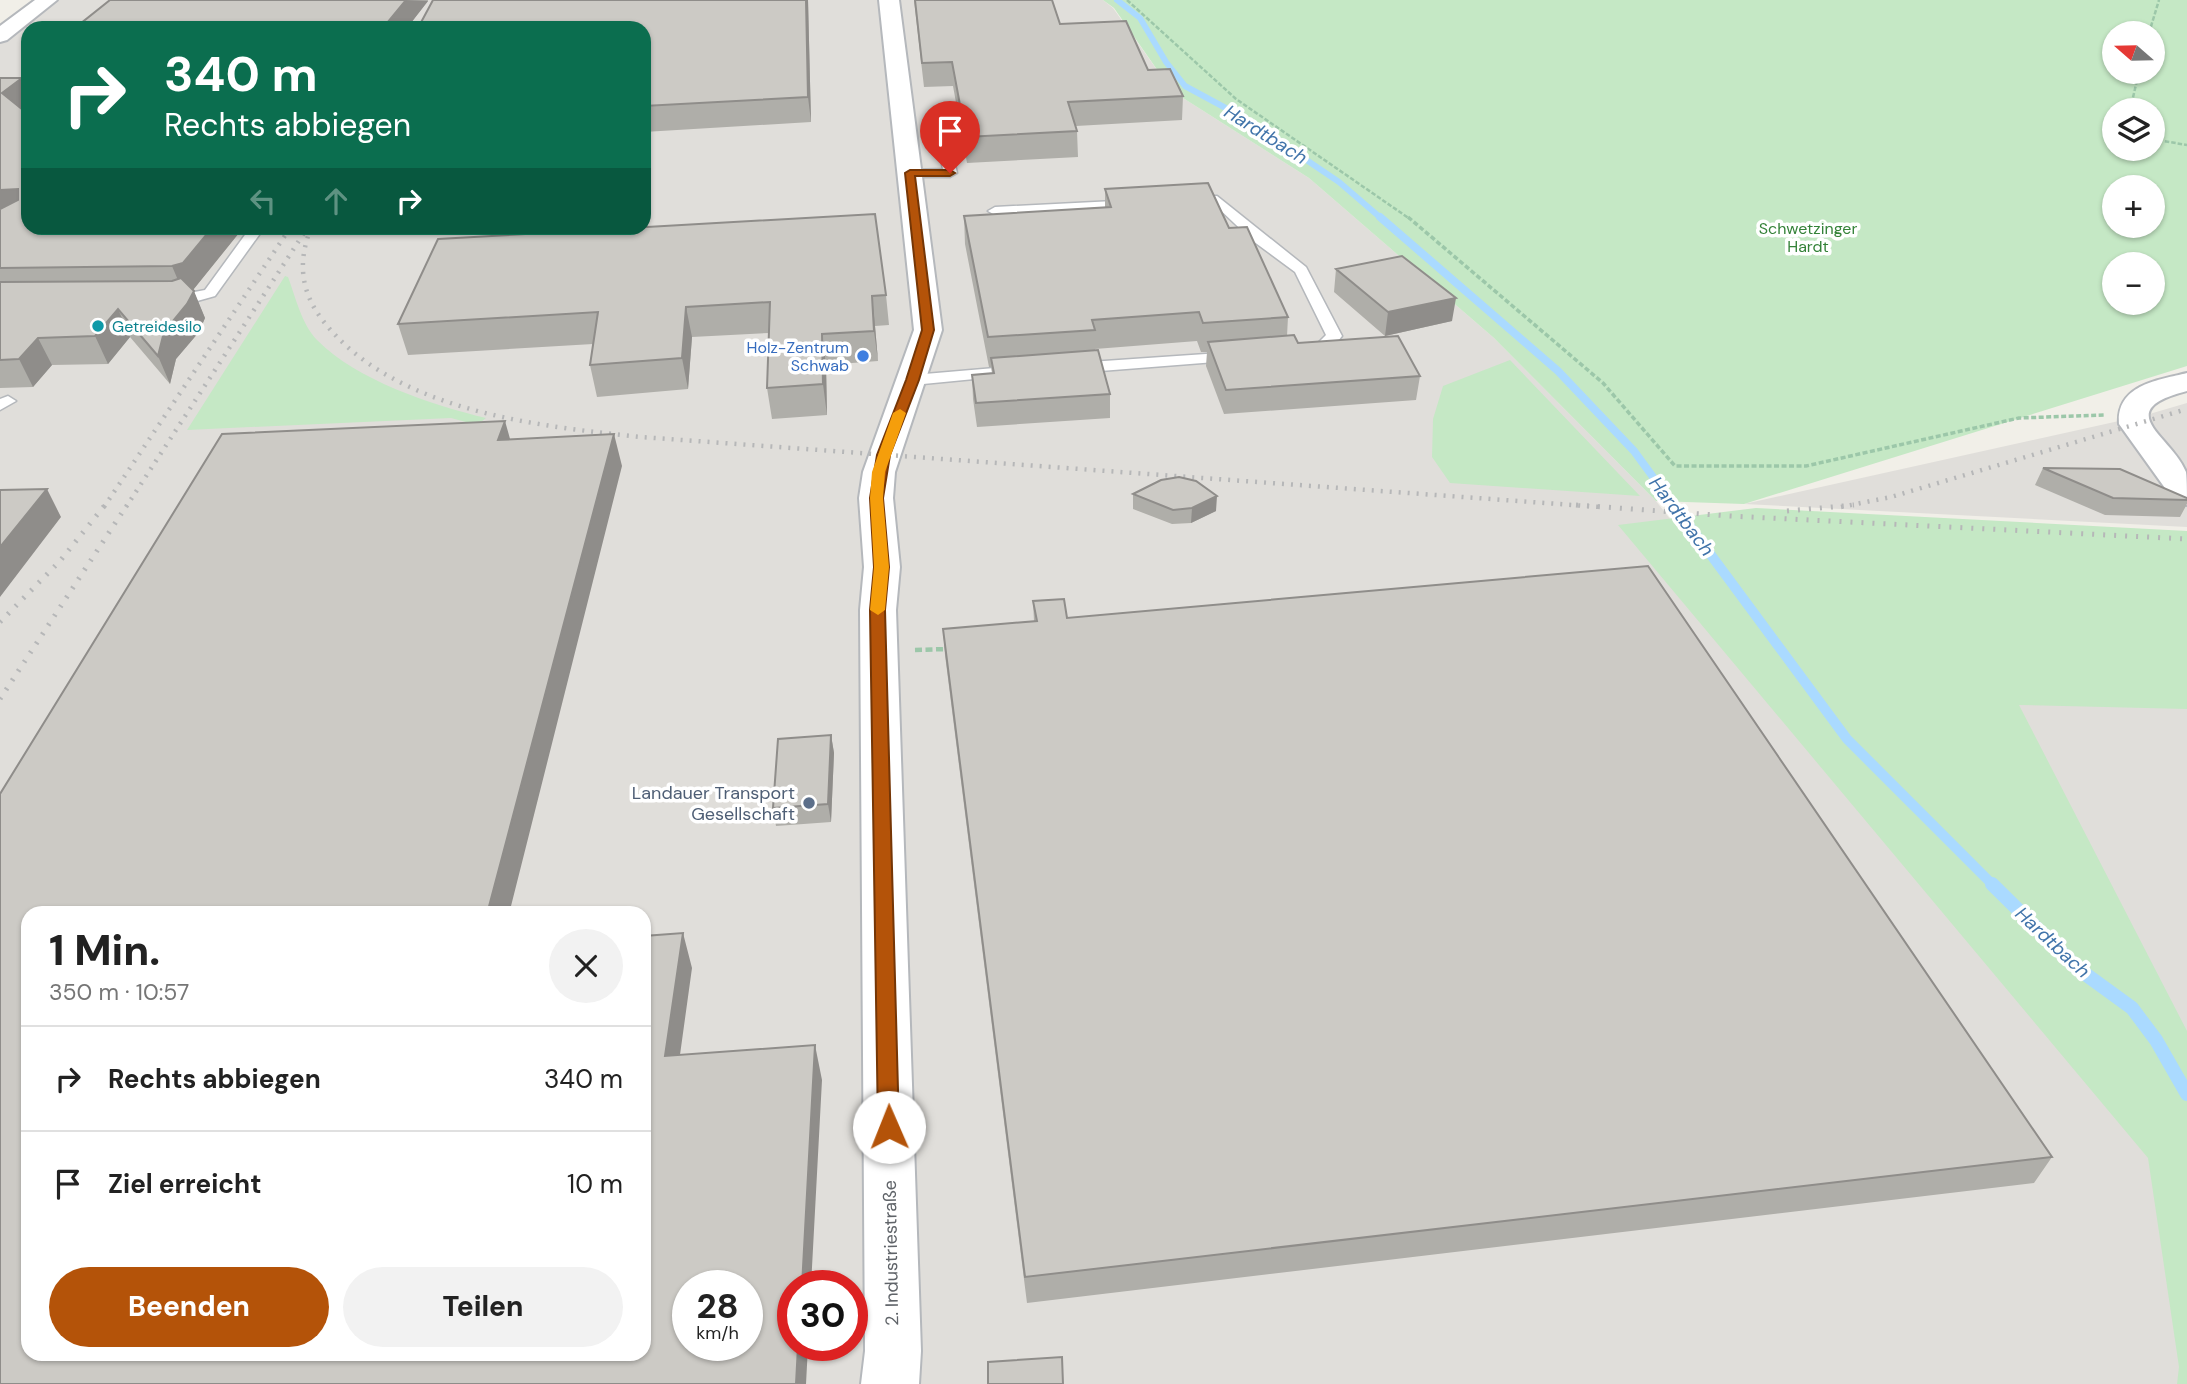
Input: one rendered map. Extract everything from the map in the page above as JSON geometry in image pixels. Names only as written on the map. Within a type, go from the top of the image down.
[{"type":"street","points":[[0,36],[47,0]]},
{"type":"street","name":"2. Industriestraße","points":[[889,0],[928,330],[913,380],[879,472],[876,498],[882,567],[878,610],[893,1337],[890,1384]]},
{"type":"street","points":[[2187,382],[2135,407],[2135,424],[2187,495]]},
{"type":"lane","points":[[0,84],[21,83]]},
{"type":"lane","points":[[910,173],[950,173],[937,113]]},
{"type":"lane","points":[[1175,202],[1217,200],[1258,238],[1301,271],[1334,336],[1320,351],[1293,353]]},
{"type":"lane","points":[[995,211],[1147,203]]},
{"type":"lane","points":[[157,301],[183,300],[210,293],[252,235]]},
{"type":"lane","points":[[1060,369],[1253,356]]},
{"type":"lane","points":[[913,380],[1032,370]]},
{"type":"path","points":[[1127,0],[1236,99],[1410,219],[1602,383],[1675,466],[1806,466],[2019,418],[2135,407]]},
{"type":"path","points":[[2153,21],[2159,0]]},
{"type":"path","points":[[2165,141],[2187,145]]},
{"type":"path","points":[[879,652],[949,649]]},
{"type":"shaded area","points":[[48,0],[1103,0],[1113,8],[1172,91],[1309,178],[1494,338],[1656,501],[1841,738],[1994,686],[2187,686],[2187,1384],[0,1384],[0,36]]},
{"type":"shaded area","points":[[2187,403],[2187,527],[1744,504],[2146,415]]},
{"type":"green space","name":"Schwetzinger Hardt","points":[[1103,0],[2187,0],[2187,366],[1744,504],[1656,501],[1494,338],[1309,178],[1172,91],[1114,8]]},
{"type":"green space","points":[[285,276],[288,277],[311,333],[333,354],[373,379],[396,389],[486,418],[477,425],[451,418],[187,430]]},
{"type":"green space","points":[[1510,360],[1640,496],[1450,483],[1432,457],[1433,419],[1443,386]]},
{"type":"green space","points":[[1756,508],[2187,531],[2187,709],[2019,705],[2187,1031],[2187,1384],[2177,1384],[2179,1367],[2148,1158],[1618,525]]},
{"type":"building","points":[[110,0],[406,0],[389,21],[84,21]]},
{"type":"building","points":[[433,0],[806,0],[808,97],[651,106],[651,21],[422,21]]},
{"type":"building","points":[[915,0],[1052,0],[1060,24],[1126,21],[1148,70],[1170,69],[1183,96],[1068,102],[1077,131],[966,137],[952,62],[922,63]]},
{"type":"building","points":[[0,78],[21,78],[2,93],[21,108],[21,235],[206,235],[183,263],[172,266],[0,268],[0,209],[18,200],[18,189],[0,190]]},
{"type":"building","points":[[1208,183],[1229,228],[1247,227],[1288,317],[1203,323],[1199,312],[1092,320],[1095,330],[988,337],[964,216],[1111,207],[1105,189]]},
{"type":"building","points":[[875,214],[886,295],[872,296],[874,331],[822,334],[823,384],[767,388],[770,302],[686,307],[682,358],[590,365],[598,312],[398,324],[438,239],[508,235],[651,235],[651,227]]},
{"type":"building","points":[[1402,256],[1456,298],[1388,312],[1336,269]]},
{"type":"building","points":[[181,278],[194,291],[164,332],[158,356],[118,309],[95,336],[38,338],[19,359],[0,360],[0,282],[172,281]]},
{"type":"building","points":[[1294,335],[1298,343],[1398,336],[1420,376],[1226,390],[1208,342]]},
{"type":"building","points":[[1098,350],[1110,394],[976,403],[972,375],[994,373],[991,358]]},
{"type":"building","points":[[505,421],[498,440],[614,434],[489,906],[21,906],[21,1361],[651,1361],[651,935],[683,933],[665,1056],[815,1045],[803,1270],[777,1270],[777,1361],[797,1361],[796,1384],[0,1384],[0,794],[222,434]]},
{"type":"building","points":[[2043,468],[2120,469],[2187,500],[2113,498]]},
{"type":"building","points":[[1179,477],[1196,481],[1217,496],[1192,508],[1173,510],[1133,494],[1161,480]]},
{"type":"building","points":[[47,489],[0,547],[0,490]]},
{"type":"building","points":[[1648,566],[2052,1157],[1025,1277],[943,629],[1037,621],[1033,601],[1064,599],[1067,618]]},
{"type":"building","points":[[831,735],[828,804],[773,808],[778,739]]},
{"type":"building","points":[[1062,1357],[1063,1384],[988,1384],[988,1362]]},
{"type":"waterway","name":"Hardtbach","points":[[1117,0],[1140,18],[1166,62],[1185,86],[1246,119],[1339,182],[1382,219]]},
{"type":"waterway","name":"Hardtbach","points":[[1380,217],[1558,371],[1634,451],[1675,507]]},
{"type":"waterway","name":"Hardtbach","points":[[1674,505],[1847,739],[1992,884]]},
{"type":"waterway","name":"Hardtbach","points":[[1992,884],[2077,968],[2132,1008],[2156,1040],[2187,1094]]},
{"type":"railway","points":[[104,507],[285,235]]},
{"type":"railway","points":[[126,507],[303,235]]},
{"type":"railway","points":[[309,235],[303,265],[310,300],[324,322],[353,352],[388,376],[427,395],[469,409],[513,419],[641,437],[1600,507]]},
{"type":"railway","points":[[1849,505],[1891,497],[2187,409]]},
{"type":"railway","points":[[0,622],[60,561],[105,505]]},
{"type":"railway","points":[[0,699],[127,505]]},
{"type":"railway","points":[[1576,505],[1730,516],[2187,539]]},
{"type":"railway","points":[[1787,511],[1849,505]]},
{"type":"railway","points":[[1841,507],[1849,505]]},
{"type":"railway","points":[[1849,505],[1854,505]]},
{"type":"slow traffic","points":[[878,610],[882,567],[876,498],[879,472],[900,413]]},
{"type":"place","name":"Getreidesilo","points":[[98,326]]},
{"type":"place","name":"Holz-Zentrum Schwab","points":[[863,356]]},
{"type":"place","name":"Landauer Transport Gesellschaft","points":[[809,803]]},
{"type":"route","points":[[889,1127],[878,610],[882,567],[876,498],[884,455],[913,380],[928,330],[910,173],[950,173]]}]
